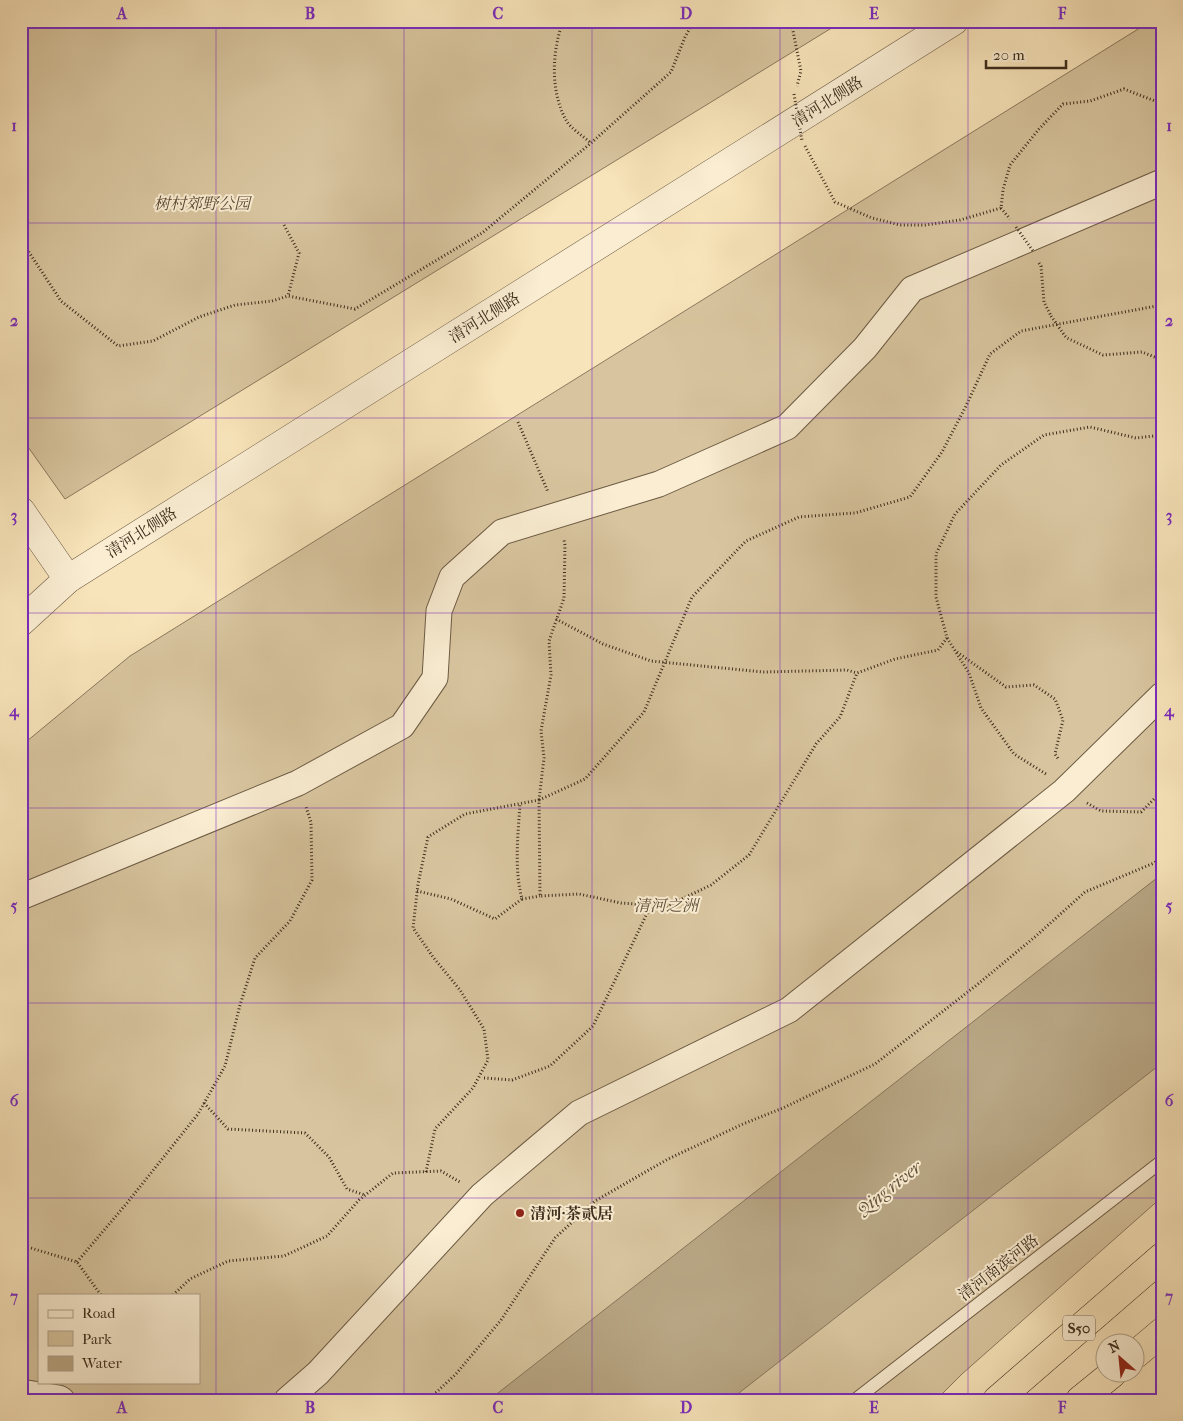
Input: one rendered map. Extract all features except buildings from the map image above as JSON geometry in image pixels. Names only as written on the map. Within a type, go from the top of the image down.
[{"type":"highway","name":"S50","points":[[997,1400],[1162,1257]]},
{"type":"highway","points":[[1146,1346],[1162,1332]]},
{"type":"highway","points":[[1080,1400],[1100,1384]]},
{"type":"street","name":"清河北侧路","points":[[21,622],[68,579],[954,21]]},
{"type":"street","points":[[21,897],[298,783],[402,726],[435,678],[439,611],[452,577],[502,532],[660,484],[787,427],[865,348],[912,289],[1162,182]]},
{"type":"street","points":[[21,511],[68,579]]},
{"type":"street","points":[[287,1400],[318,1373],[482,1195],[579,1113],[789,1010],[1068,786],[1162,695]]},
{"type":"street","points":[[21,1392],[62,1400]]},
{"type":"lane","name":"清河南滨河路","points":[[855,1400],[1162,1161]]},
{"type":"path","points":[[563,21],[555,50],[556,92],[566,121],[591,143]]},
{"type":"path","points":[[21,240],[61,300],[118,346],[153,340],[199,317],[235,304],[272,302],[288,296],[355,310],[482,233],[591,143],[671,72],[685,37],[694,21]]},
{"type":"path","points":[[791,21],[801,71],[794,94],[802,141],[835,202],[872,218],[900,225],[925,225],[960,220],[1001,208],[1003,190],[1010,165],[1063,104],[1090,101],[1124,89],[1155,101],[1162,106]]},
{"type":"path","points":[[284,225],[299,253],[288,296]]},
{"type":"path","points":[[1016,227],[1041,266],[1044,302],[1051,316],[1067,338],[1103,354],[1142,352],[1162,360]]},
{"type":"path","points":[[426,1172],[435,1130],[473,1088],[488,1060],[484,1030],[460,990],[433,957],[413,928],[417,891],[428,837],[465,814],[539,800],[585,779],[644,712],[692,596],[746,541],[799,517],[855,513],[910,497],[942,452],[990,354],[1021,331],[1162,305]]},
{"type":"path","points":[[518,422],[557,515],[565,545],[564,598],[549,641],[551,675],[541,731],[544,758],[539,800],[540,896]]},
{"type":"path","points":[[1162,435],[1136,438],[1090,427],[1044,435],[1001,465],[955,514],[936,554],[936,597],[948,638],[969,673],[982,708],[1014,754],[1068,786],[1101,811],[1141,812],[1162,791]]},
{"type":"path","points":[[556,619],[604,644],[651,662],[763,672],[846,670],[857,673],[895,659],[938,650],[948,638]]},
{"type":"path","points":[[955,650],[1006,687],[1034,685],[1056,699],[1062,720],[1055,754],[1068,786]]},
{"type":"path","points":[[417,891],[451,899],[495,919],[522,899],[540,896],[579,894],[622,903],[667,906],[711,884],[749,855],[816,744],[840,717],[857,673]]},
{"type":"path","points":[[77,1262],[198,1114],[225,1066],[240,1005],[255,958],[290,921],[312,880],[311,822],[298,783]]},
{"type":"path","points":[[520,804],[518,885],[522,899]]},
{"type":"path","points":[[428,1400],[456,1374],[501,1320],[555,1238],[596,1201],[668,1159],[875,1064],[978,984],[1085,892],[1154,863],[1162,857]]},
{"type":"path","points":[[484,1078],[512,1080],[550,1066],[594,1026],[651,905]]},
{"type":"path","points":[[204,1103],[228,1129],[305,1133],[329,1157],[347,1189],[365,1195]]},
{"type":"path","points":[[174,1294],[190,1279],[228,1261],[284,1256],[327,1236],[359,1200],[393,1173],[441,1171],[482,1195]]},
{"type":"path","points":[[21,1245],[77,1262],[100,1294]]},
{"type":"green space","name":"树村郊野公园","points":[[21,21],[843,21],[65,499],[21,437]]},
{"type":"green space","name":"清河之洲","points":[[1151,21],[1162,21],[1162,1197],[962,1374],[936,1400],[21,1400],[21,746],[130,656]]},
{"type":"water","name":"Qing river","points":[[1162,874],[1162,1063],[730,1400],[489,1400]]},
{"type":"place","name":"清河·茶贰居","points":[[520,1213]]}]
